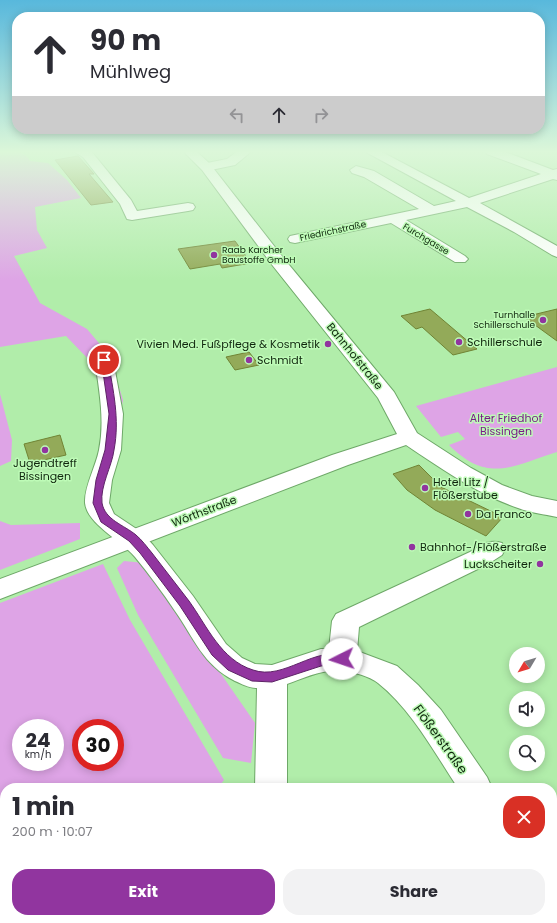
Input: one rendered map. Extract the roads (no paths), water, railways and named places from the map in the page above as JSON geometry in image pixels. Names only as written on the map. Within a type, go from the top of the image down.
[{"type":"street","points":[[119,194],[126,203],[132,216],[188,207]]},
{"type":"street","name":"Bahnhofstraße","points":[[227,194],[279,263],[387,396],[409,437],[464,473],[494,490],[527,502],[557,509]]},
{"type":"street","points":[[404,194],[431,210]]},
{"type":"street","points":[[450,194],[557,252]]},
{"type":"street","name":"Friedrichstraße","points":[[295,239],[467,203],[495,194]]},
{"type":"street","name":"Furchgasse","points":[[392,218],[460,259]]},
{"type":"street","name":"Flößerstraße","points":[[104,360],[113,414],[110,450],[101,480],[98,503],[105,519],[132,538],[184,603],[216,652],[232,666],[252,676],[272,677],[321,661],[342,659],[369,666],[387,674],[408,694],[430,720],[473,783]]},
{"type":"street","name":"Wörthstraße","points":[[0,589],[332,463],[409,437]]},
{"type":"street","points":[[342,659],[346,621],[479,558],[492,549]]},
{"type":"street","points":[[271,783],[272,677]]},
{"type":"place","name":"Raab Karcher Baustoffe GmbH","points":[[214,255]]},
{"type":"place","name":"Turnhalle Schillerschule","points":[[543,320]]},
{"type":"place","name":"Schillerschule","points":[[459,342]]},
{"type":"place","name":"Vivien Med. Fußpflege & Kosmetik","points":[[328,344]]},
{"type":"place","name":"Schmidt","points":[[249,360]]},
{"type":"place","name":"Jugendtreff Bissingen","points":[[45,450]]},
{"type":"place","name":"Hotel Litz / Flößerstube","points":[[425,488]]},
{"type":"place","name":"Da Franco","points":[[468,514]]},
{"type":"place","name":"Bahnhof-/Flößerstraße","points":[[412,547]]},
{"type":"place","name":"Luckscheiter","points":[[540,564]]},
{"type":"park label","name":"Alter Friedhof Bissingen","points":[[506,424]]}]
